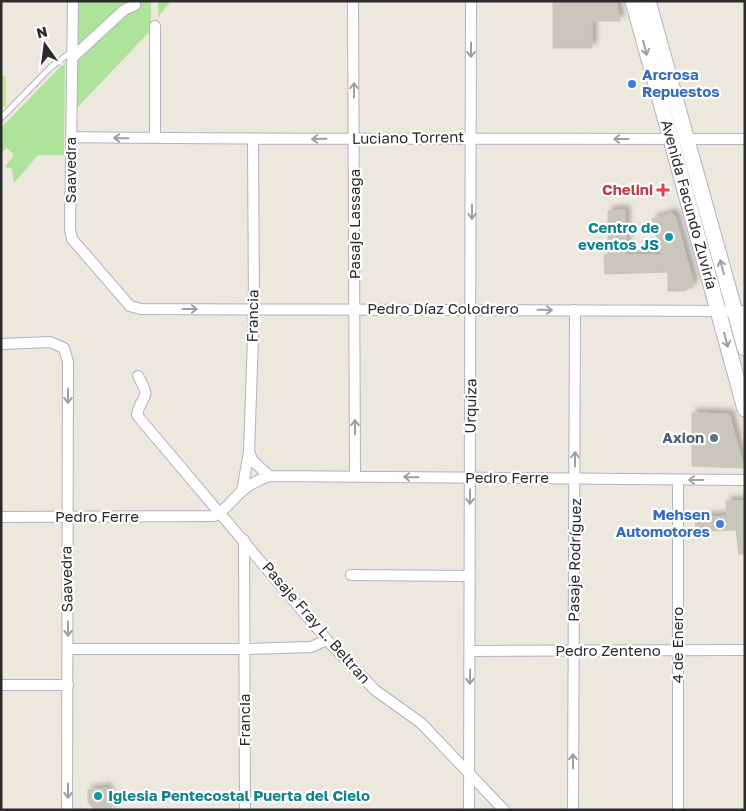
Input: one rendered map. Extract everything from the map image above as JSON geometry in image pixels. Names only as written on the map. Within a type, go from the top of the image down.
[{"type":"main road","name":"Avenida Facundo Zuviría","points":[[633,1],[745,409]]},
{"type":"main road","name":"Avenida Facundo Zuviría","points":[[648,1],[686,139],[739,311],[745,348]]},
{"type":"street","name":"Saavedra","points":[[73,1],[70,229],[72,239],[130,306],[141,310]]},
{"type":"street","name":"Pasaje Lassaga","points":[[353,1],[355,476]]},
{"type":"street","name":"Urquiza","points":[[469,810],[472,308],[471,1]]},
{"type":"street","points":[[72,55],[124,10],[135,4]]},
{"type":"street","points":[[154,26],[155,138]]},
{"type":"street","name":"Luciano Torrent","points":[[71,137],[253,140],[471,138],[745,139]]},
{"type":"street","name":"Francia","points":[[242,491],[249,452],[254,309],[253,140]]},
{"type":"street","name":"Pedro Díaz Colodrero","points":[[141,310],[472,308],[739,311]]},
{"type":"street","name":"Pasaje Rodríguez","points":[[573,810],[576,479],[575,310]]},
{"type":"street","name":"Saavedra","points":[[1,344],[50,342],[64,348],[68,362],[66,517],[68,810]]},
{"type":"street","name":"Pasaje Fray L. Beltran","points":[[138,376],[146,389],[146,396],[137,414],[327,640],[375,690],[421,723],[504,810]]},
{"type":"street","points":[[249,452],[261,471],[269,476]]},
{"type":"street","name":"Pedro Ferre","points":[[1,517],[207,517],[220,513],[242,491],[256,481],[269,476],[745,480]]},
{"type":"street","name":"4 de Enero","points":[[678,480],[678,810]]},
{"type":"street","name":"Francia","points":[[244,540],[245,810]]},
{"type":"street","points":[[351,575],[470,576]]},
{"type":"street","points":[[68,649],[311,647],[327,640]]},
{"type":"street","name":"Pedro Zenteno","points":[[471,651],[745,650]]},
{"type":"street","points":[[1,685],[68,685]]},
{"type":"lane","points":[[1,118],[46,72],[72,55]]},
{"type":"green space","points":[[77,1],[151,1],[151,30],[76,109]]},
{"type":"green space","points":[[158,1],[171,1],[158,17]]},
{"type":"green space","points":[[65,62],[64,155],[38,155],[14,183],[12,169],[5,167],[14,155],[7,148],[1,153],[1,128]]},
{"type":"green space","points":[[1,76],[6,76],[6,107],[1,107]]},
{"type":"building","points":[[553,1],[616,1],[620,21],[592,21],[592,48],[553,48]]},
{"type":"building","name":"Centro de eventos JS","points":[[625,210],[626,255],[662,255],[652,219],[672,213],[675,216],[693,281],[692,287],[684,291],[668,291],[668,272],[605,274],[604,255],[608,255],[608,211]]},
{"type":"building","name":"Axion","points":[[692,413],[729,414],[744,468],[692,466]]},
{"type":"building","name":"Mehsen Automotores","points":[[726,501],[745,501],[745,554],[739,554],[736,530],[696,531],[695,518],[727,516]]},
{"type":"building","name":"Iglesia Pentecostal Puerta del Cielo","points":[[107,788],[112,809],[95,810],[88,802],[88,790]]},
{"type":"place","name":"Arcrosa Repuestos","points":[[632,84]]},
{"type":"place","name":"Chelini","points":[[663,190]]},
{"type":"place","name":"Centro de eventos JS","points":[[669,237]]},
{"type":"place","name":"Axion","points":[[714,438]]},
{"type":"place","name":"Mehsen Automotores","points":[[720,524]]},
{"type":"place","name":"Iglesia Pentecostal Puerta del Cielo","points":[[98,796]]}]
